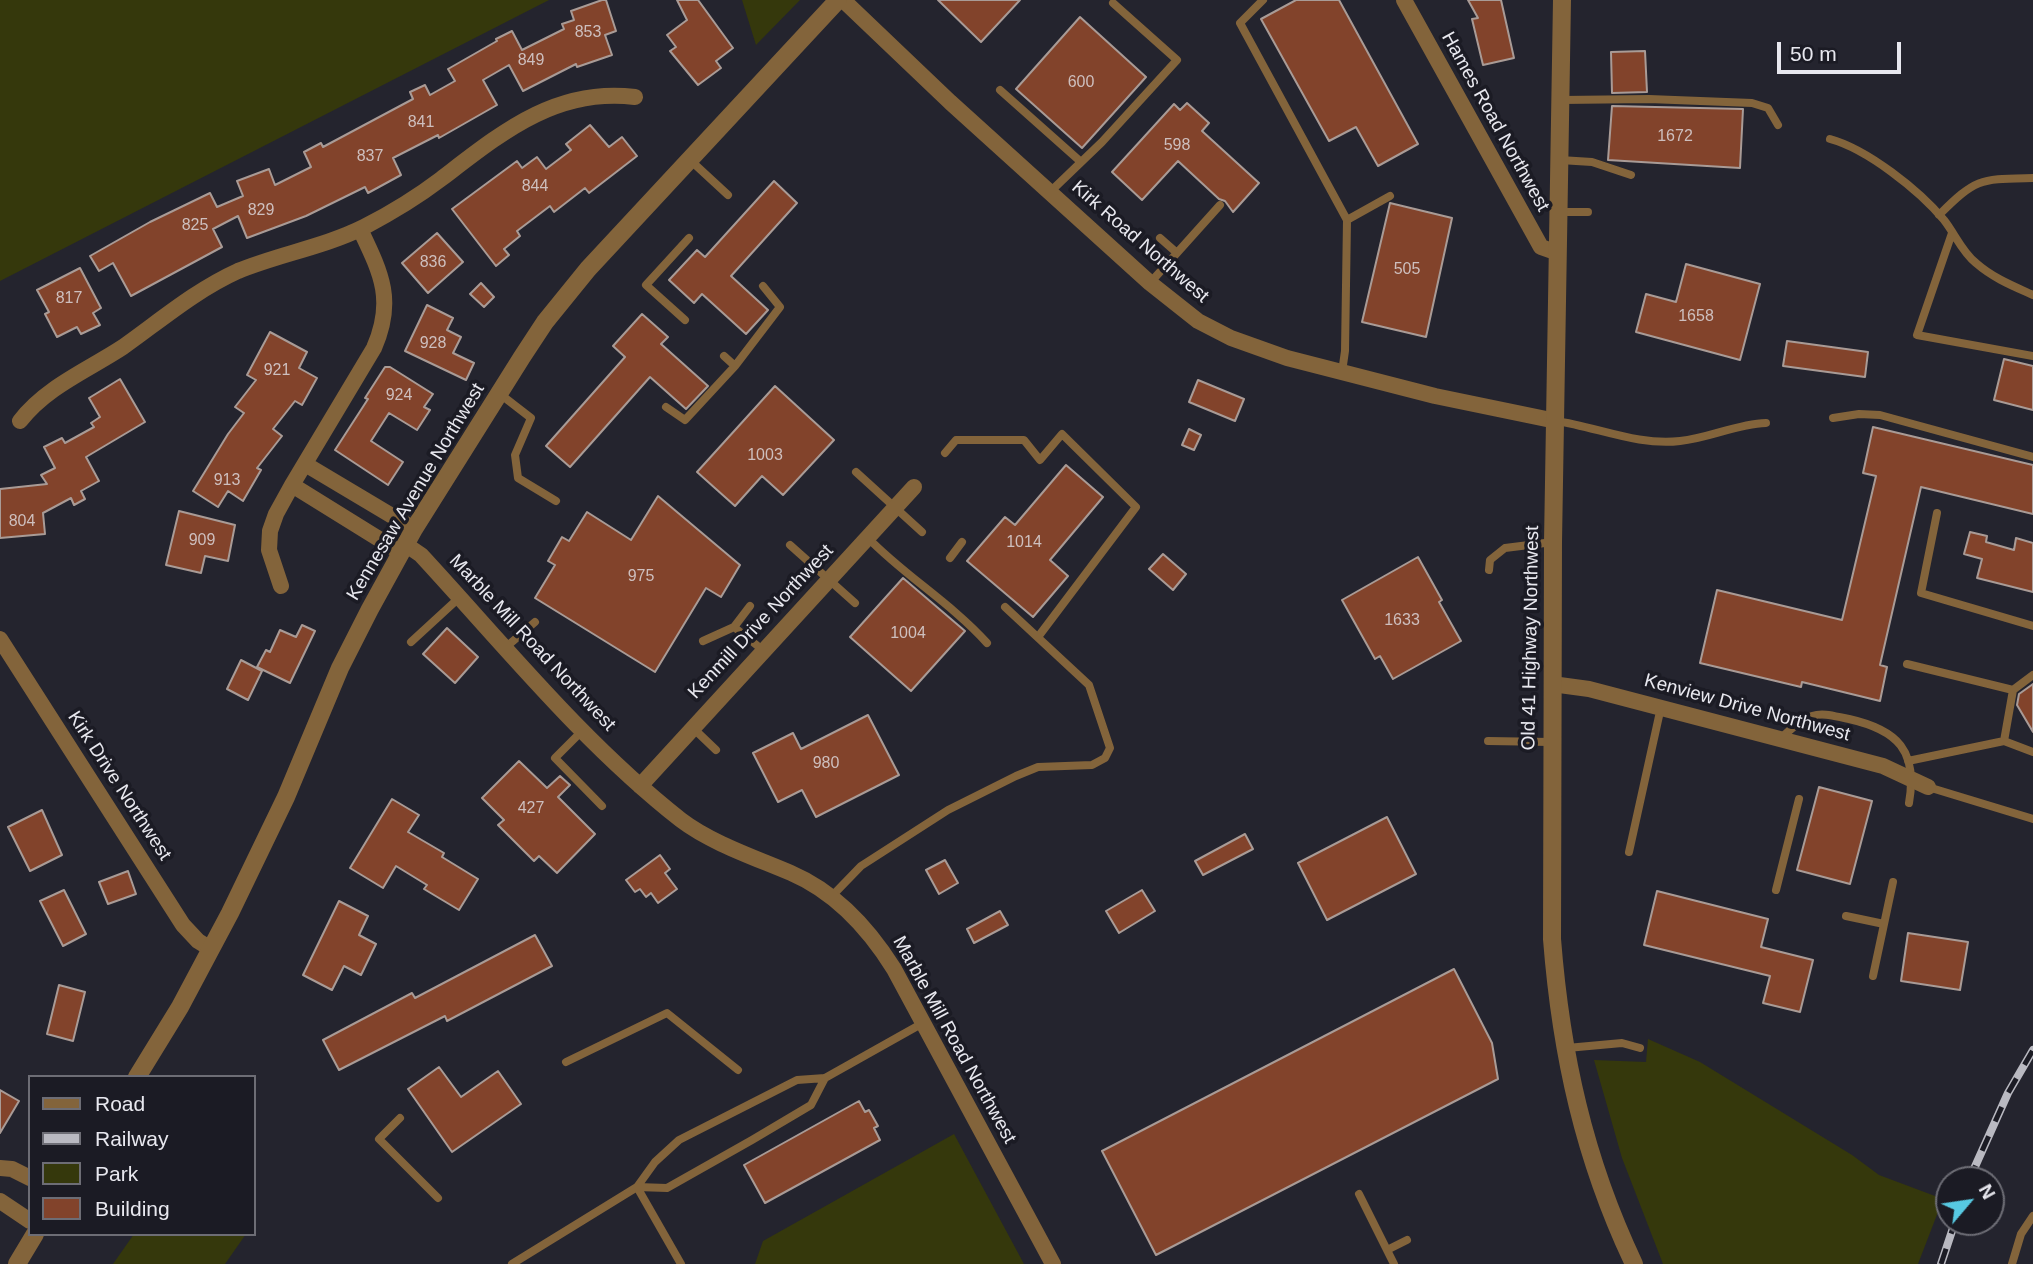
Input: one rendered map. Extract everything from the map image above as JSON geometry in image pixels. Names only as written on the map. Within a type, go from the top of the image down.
[{"type":"street","name":"Kennesaw Avenue Northwest","points":[[138,1075],[180,1007],[261,850],[354,638],[406,542],[545,322],[588,269],[688,159],[840,0]]},
{"type":"street","name":"Kirk Road Northwest","points":[[840,0],[1150,283],[1198,320],[1231,338],[1270,353],[1435,396],[1556,421]]},
{"type":"street","name":"Hames Road Northwest","points":[[1404,0],[1541,247],[1558,253]]},
{"type":"street","name":"Old 41 Highway Northwest","points":[[1562,0],[1553,542],[1552,939],[1564,1048],[1585,1138],[1601,1188],[1634,1264]]},
{"type":"street","points":[[20,421],[42,397],[122,347],[188,299],[260,263],[360,229],[413,199],[497,136],[535,115],[586,96],[635,97]]},
{"type":"street","points":[[281,586],[269,550],[270,531],[282,501],[374,348],[383,325],[386,309],[383,279],[360,229]]},
{"type":"street","points":[[305,464],[406,542]]},
{"type":"street","points":[[292,485],[406,542]]},
{"type":"street","name":"Kenmill Drive Northwest","points":[[640,786],[914,487]]},
{"type":"street","name":"Marble Mill Road Northwest","points":[[406,542],[583,730],[640,786],[684,823],[801,877],[831,897],[881,948],[1053,1264]]},
{"type":"street","name":"Kirk Drive Northwest","points":[[0,639],[183,925],[198,941],[211,948]]},
{"type":"street","name":"Kenview Drive Northwest","points":[[1552,684],[1589,689],[1883,766],[1920,783]]},
{"type":"street","points":[[0,1168],[12,1168],[28,1177]]},
{"type":"street","points":[[0,1201],[28,1220]]},
{"type":"street","points":[[17,1264],[34,1236]]},
{"type":"lane","points":[[1263,0],[1240,23],[1347,220],[1345,351],[1342,372]]},
{"type":"lane","points":[[1050,192],[1082,162],[1177,60],[1113,3]]},
{"type":"lane","points":[[1000,90],[1082,162]]},
{"type":"lane","points":[[1561,100],[1649,99],[1752,103],[1768,108],[1778,125]]},
{"type":"lane","points":[[1830,139],[1868,155],[1939,215],[1975,263],[2033,295]]},
{"type":"lane","points":[[688,159],[728,195]]},
{"type":"lane","points":[[1560,160],[1592,162],[1631,175]]},
{"type":"lane","points":[[1939,215],[1964,190],[1986,179],[2033,178]]},
{"type":"lane","points":[[1347,220],[1390,196]]},
{"type":"lane","points":[[1150,283],[1220,205]]},
{"type":"lane","points":[[1559,212],[1588,212]]},
{"type":"lane","points":[[1952,233],[1917,334],[2033,356]]},
{"type":"lane","points":[[685,320],[646,285],[689,238]]},
{"type":"lane","points":[[1160,238],[1177,253]]},
{"type":"lane","points":[[666,407],[685,420],[735,366],[780,307],[763,286]]},
{"type":"lane","points":[[724,356],[735,366]]},
{"type":"lane","points":[[499,393],[531,418],[514,455],[518,478],[556,501]]},
{"type":"lane","points":[[1833,418],[1858,414],[1880,415],[2033,457]]},
{"type":"lane","points":[[1556,421],[1586,425],[1636,439],[1667,442],[1693,439],[1751,423],[1766,423]]},
{"type":"lane","points":[[945,453],[957,440],[1024,440],[1040,460],[1062,434],[1136,507],[1038,637]]},
{"type":"lane","points":[[856,472],[922,533]]},
{"type":"lane","points":[[1937,513],[1921,593],[2033,626]]},
{"type":"lane","points":[[868,538],[892,563],[970,623],[987,643]]},
{"type":"lane","points":[[950,558],[962,542]]},
{"type":"lane","points":[[1489,570],[1490,560],[1505,548],[1553,542]]},
{"type":"lane","points":[[790,545],[855,603]]},
{"type":"lane","points":[[411,642],[460,597]]},
{"type":"lane","points":[[704,641],[734,627],[750,606]]},
{"type":"lane","points":[[831,897],[862,866],[960,804],[1038,767],[1092,765],[1105,758],[1110,748],[1089,685],[1004,607]]},
{"type":"lane","points":[[505,648],[535,622]]},
{"type":"lane","points":[[734,627],[764,651]]},
{"type":"lane","points":[[1907,664],[2013,690]]},
{"type":"lane","points":[[2004,741],[2013,690],[2033,675]]},
{"type":"lane","points":[[1629,852],[1661,707]]},
{"type":"lane","points":[[1780,739],[1810,716],[1822,713],[1874,725],[1892,734],[1920,783],[2033,819]]},
{"type":"lane","points":[[693,728],[716,750]]},
{"type":"lane","points":[[583,730],[555,758],[602,806]]},
{"type":"lane","points":[[1488,741],[1551,742]]},
{"type":"lane","points":[[1908,761],[2004,741],[2033,752]]},
{"type":"lane","points":[[1909,803],[1920,783]]},
{"type":"lane","points":[[1776,890],[1799,799]]},
{"type":"lane","points":[[1873,976],[1892,882]]},
{"type":"lane","points":[[1846,916],[1884,924]]},
{"type":"lane","points":[[566,1062],[667,1013],[738,1070]]},
{"type":"lane","points":[[512,1264],[637,1188],[654,1162],[679,1140],[797,1080],[825,1078],[923,1023]]},
{"type":"lane","points":[[1564,1048],[1622,1043],[1640,1048]]},
{"type":"lane","points":[[637,1188],[667,1188],[752,1140],[811,1105],[825,1078]]},
{"type":"lane","points":[[400,1118],[379,1139],[438,1198]]},
{"type":"lane","points":[[637,1188],[681,1264]]},
{"type":"lane","points":[[1359,1194],[1394,1264]]},
{"type":"lane","points":[[2012,1264],[2021,1234],[2033,1216]]},
{"type":"lane","points":[[1387,1250],[1407,1240]]},
{"type":"green space","points":[[0,0],[549,0],[0,281]]},
{"type":"green space","points":[[742,0],[800,0],[756,45]]},
{"type":"green space","points":[[1648,1039],[1700,1062],[1852,1155],[1879,1175],[1935,1196],[1935,1220],[1918,1264],[1663,1264],[1622,1158],[1594,1060],[1646,1062]]},
{"type":"green space","points":[[954,1134],[1024,1264],[755,1264],[763,1241]]},
{"type":"green space","points":[[133,1236],[245,1236],[225,1264],[113,1264]]},
{"type":"building","points":[[606,0],[616,31],[605,35],[612,55],[577,67],[576,64],[523,91],[509,65],[483,80],[497,105],[439,138],[438,135],[393,158],[401,175],[368,193],[365,187],[306,216],[247,238],[238,216],[213,229],[222,247],[131,296],[113,263],[99,271],[90,256],[150,222],[210,193],[217,207],[243,196],[237,181],[269,169],[275,185],[311,167],[304,152],[321,143],[323,147],[413,99],[410,92],[425,85],[430,95],[455,81],[448,69],[497,41],[496,39],[512,31],[522,50],[564,29],[562,24],[574,20],[571,11]]},
{"type":"building","points":[[677,0],[698,0],[733,48],[716,61],[721,68],[698,85],[670,51],[676,47],[667,35],[687,20]]},
{"type":"building","points":[[938,0],[1020,0],[981,42]]},
{"type":"building","points":[[1296,0],[1339,0],[1418,144],[1378,166],[1356,127],[1329,141],[1261,19]]},
{"type":"building","points":[[1468,0],[1501,0],[1514,58],[1483,65],[1472,19],[1478,18]]},
{"type":"building","points":[[1080,17],[1146,77],[1082,148],[1016,89]]},
{"type":"building","points":[[1645,51],[1647,92],[1612,93],[1611,52]]},
{"type":"building","points":[[1187,103],[1209,123],[1202,131],[1259,183],[1233,212],[1225,201],[1219,199],[1178,161],[1142,200],[1112,172],[1174,104],[1180,110]]},
{"type":"building","points":[[1612,106],[1743,109],[1740,168],[1608,160]]},
{"type":"building","points":[[590,125],[609,147],[622,137],[637,156],[589,193],[585,188],[554,212],[550,206],[517,231],[520,236],[504,249],[509,255],[496,266],[452,209],[517,161],[522,168],[537,157],[546,169],[571,150],[566,144]]},
{"type":"building","points":[[774,181],[797,203],[731,276],[768,310],[746,334],[702,294],[694,303],[669,280],[697,250],[705,257]]},
{"type":"building","points":[[1390,203],[1452,218],[1426,337],[1362,322]]},
{"type":"building","points":[[437,233],[463,262],[428,293],[402,263]]},
{"type":"building","points":[[1686,264],[1760,284],[1740,360],[1636,332],[1646,294],[1676,302]]},
{"type":"building","points":[[80,268],[101,308],[93,313],[100,325],[81,334],[77,327],[57,337],[45,314],[49,312],[37,290]]},
{"type":"building","points":[[481,283],[494,297],[484,307],[470,294]]},
{"type":"building","points":[[427,305],[453,318],[447,330],[461,337],[453,353],[474,363],[466,380],[405,351]]},
{"type":"building","points":[[642,314],[668,337],[661,344],[708,386],[686,409],[650,377],[570,467],[546,446],[625,357],[613,346]]},
{"type":"building","points":[[270,332],[307,352],[299,368],[317,378],[302,405],[295,401],[273,429],[282,436],[257,468],[261,470],[243,501],[228,491],[218,507],[193,491],[244,413],[235,407],[256,380],[247,375]]},
{"type":"building","points":[[1787,341],[1868,352],[1865,377],[1783,366]]},
{"type":"building","points":[[2004,359],[2033,366],[2033,410],[1994,400]]},
{"type":"building","points":[[385,367],[390,367],[433,394],[424,407],[430,410],[417,430],[389,413],[371,441],[403,462],[388,485],[335,450]]},
{"type":"building","points":[[120,379],[145,422],[86,457],[99,481],[81,491],[85,499],[74,505],[71,498],[43,513],[45,534],[0,538],[0,489],[47,484],[41,475],[55,468],[44,447],[62,438],[65,443],[94,427],[91,423],[100,417],[89,398]]},
{"type":"building","points":[[1198,380],[1244,399],[1235,421],[1189,402]]},
{"type":"building","points":[[775,386],[834,440],[783,495],[762,476],[735,506],[697,472]]},
{"type":"building","points":[[1873,427],[2033,465],[2033,514],[1921,487],[1880,665],[1887,667],[1880,701],[1802,682],[1801,687],[1700,663],[1717,590],[1842,620],[1876,476],[1863,473]]},
{"type":"building","points":[[1189,429],[1201,435],[1194,450],[1182,445]]},
{"type":"building","points":[[1066,465],[1103,497],[1050,560],[1068,576],[1033,617],[967,561],[1005,517],[1015,525]]},
{"type":"building","points":[[658,496],[740,565],[721,597],[706,588],[655,672],[535,598],[555,565],[548,561],[562,537],[569,541],[587,512],[631,540]]},
{"type":"building","points":[[179,511],[235,525],[228,561],[205,556],[201,573],[166,565]]},
{"type":"building","points":[[1970,532],[1987,536],[1986,542],[2014,550],[2016,538],[2033,543],[2033,592],[1977,578],[1982,559],[1964,554]]},
{"type":"building","points":[[1163,554],[1186,574],[1173,590],[1149,569]]},
{"type":"building","points":[[1418,557],[1461,641],[1393,679],[1380,656],[1375,659],[1342,600]]},
{"type":"building","points":[[903,578],[965,631],[911,691],[850,637]]},
{"type":"building","points":[[302,625],[315,631],[290,683],[257,667],[266,650],[270,652],[280,630],[296,637]]},
{"type":"building","points":[[447,628],[478,657],[455,683],[423,654]]},
{"type":"building","points":[[241,660],[262,671],[248,700],[227,689]]},
{"type":"building","points":[[2033,684],[2033,732],[2017,705],[2019,694]]},
{"type":"building","points":[[868,715],[899,775],[816,817],[802,790],[778,802],[753,753],[793,733],[801,749]]},
{"type":"building","points":[[519,761],[547,788],[560,776],[570,785],[558,797],[595,834],[557,873],[539,856],[534,861],[498,825],[504,820],[482,798]]},
{"type":"building","points":[[1819,787],[1872,801],[1850,884],[1797,870]]},
{"type":"building","points":[[392,799],[419,815],[408,832],[444,853],[442,857],[478,879],[459,910],[424,889],[427,885],[396,866],[383,888],[350,868]]},
{"type":"building","points":[[42,810],[62,855],[30,871],[8,827]]},
{"type":"building","points":[[1387,817],[1416,874],[1327,920],[1298,863]]},
{"type":"building","points":[[1245,834],[1253,849],[1203,875],[1195,861]]},
{"type":"building","points":[[660,855],[670,869],[665,873],[677,889],[658,903],[651,893],[646,897],[640,889],[635,892],[626,880]]},
{"type":"building","points":[[945,860],[958,883],[939,894],[926,870]]},
{"type":"building","points":[[128,871],[136,894],[108,904],[99,882]]},
{"type":"building","points":[[64,890],[86,934],[63,946],[40,901]]},
{"type":"building","points":[[1142,890],[1155,911],[1119,933],[1106,911]]},
{"type":"building","points":[[1657,891],[1768,919],[1761,947],[1813,960],[1800,1012],[1763,1003],[1770,976],[1644,945]]},
{"type":"building","points":[[339,901],[368,916],[359,935],[376,944],[361,975],[344,966],[332,990],[303,975]]},
{"type":"building","points":[[1000,911],[1008,925],[974,943],[967,929]]},
{"type":"building","points":[[1908,933],[1968,942],[1960,990],[1901,981]]},
{"type":"building","points":[[535,935],[552,966],[447,1021],[445,1016],[339,1070],[323,1040],[412,993],[415,998]]},
{"type":"building","points":[[1454,969],[1492,1043],[1498,1079],[1156,1255],[1102,1151]]},
{"type":"building","points":[[59,985],[85,992],[73,1041],[47,1034]]},
{"type":"building","points":[[439,1067],[461,1097],[498,1071],[521,1104],[452,1152],[408,1089]]},
{"type":"building","points":[[0,1090],[19,1101],[0,1133]]},
{"type":"building","points":[[859,1101],[865,1112],[869,1110],[878,1126],[874,1128],[880,1140],[765,1203],[744,1165]]},
{"type":"railway","points":[[1975,1166],[2008,1093],[2033,1050]]},
{"type":"railway","points":[[1941,1264],[1950,1236]]}]
